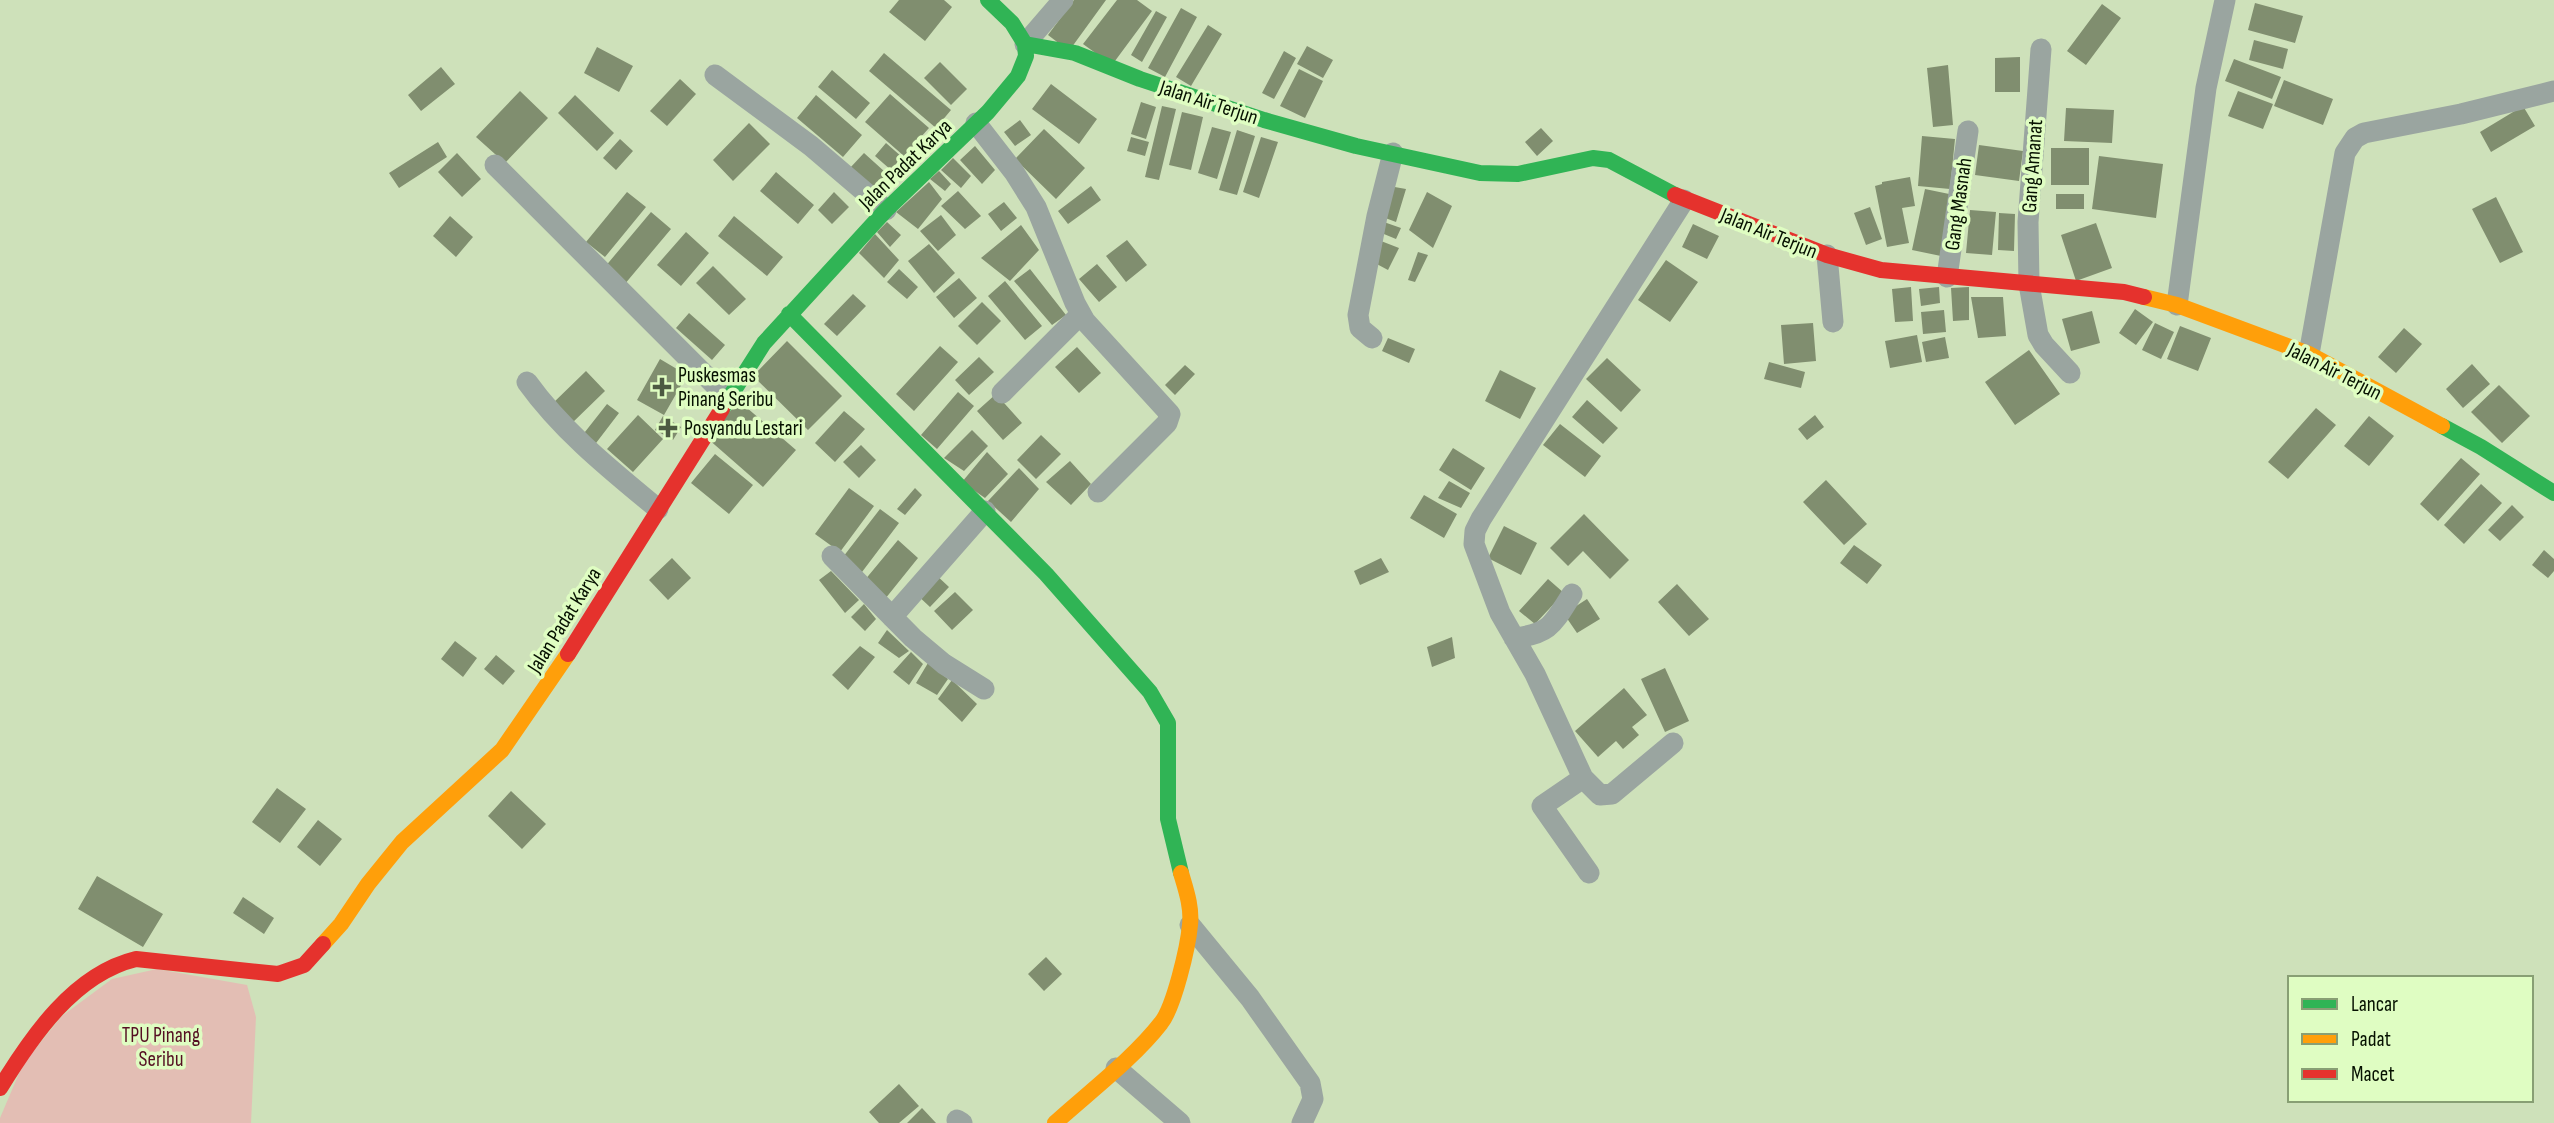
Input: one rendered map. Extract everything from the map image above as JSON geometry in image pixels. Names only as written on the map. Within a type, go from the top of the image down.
[{"type":"street","points":[[988,0],[1012,23],[1025,44],[1063,0]]},
{"type":"street","points":[[2177,305],[2206,88],[2225,0]]},
{"type":"street","name":"Jalan Padat Karya","points":[[0,1088],[29,1043],[50,1020],[88,980],[115,963],[136,960],[278,974],[304,965],[341,924],[368,884],[402,842],[502,750],[553,678],[764,344],[886,210],[998,101],[1018,76],[1026,56],[1025,44]]},
{"type":"street","name":"Jalan Air Terjun","points":[[1025,44],[1075,53],[1140,79],[1264,120],[1480,173],[1529,172],[1593,158],[1601,159],[1629,169],[1684,200],[1827,256],[1881,270],[2124,292],[2177,305],[2309,354],[2481,447],[2554,493]]},
{"type":"street","name":"Gang Amanat","points":[[2041,48],[2028,222],[2029,284],[2038,335],[2070,373]]},
{"type":"street","points":[[715,75],[811,146],[886,210]]},
{"type":"street","points":[[2309,354],[2345,153],[2355,138],[2378,130],[2451,116],[2554,91]]},
{"type":"street","points":[[976,123],[1014,172],[1036,207],[1074,303],[1094,332],[1170,414],[1170,418],[1098,492]]},
{"type":"street","name":"Gang Masnah","points":[[1947,277],[1968,131]]},
{"type":"street","points":[[1372,338],[1359,326],[1358,315],[1377,216],[1393,153]]},
{"type":"street","points":[[495,165],[728,398]]},
{"type":"street","points":[[1672,743],[1612,794],[1600,795],[1583,778],[1535,674],[1500,613],[1477,558],[1474,544],[1475,531],[1684,200]]},
{"type":"street","points":[[1827,256],[1833,321]]},
{"type":"street","points":[[1002,393],[1081,313]]},
{"type":"street","points":[[789,314],[985,511],[1098,630],[1150,692],[1170,730],[1168,819],[1174,851],[1189,900],[1189,925],[1182,963],[1166,1014],[1147,1038],[1055,1123]]},
{"type":"street","points":[[527,382],[543,405],[583,445],[658,509]]},
{"type":"street","points":[[892,617],[985,511]]},
{"type":"street","points":[[832,556],[892,617],[944,664],[984,689]]},
{"type":"street","points":[[1514,638],[1542,632],[1555,620],[1572,594]]},
{"type":"street","points":[[1583,778],[1542,806],[1589,873]]},
{"type":"street","points":[[1189,925],[1251,998],[1310,1083],[1313,1099],[1302,1123]]},
{"type":"street","points":[[1116,1068],[1180,1123]]},
{"type":"green space","name":"TPU Pinang Seribu","points":[[157,969],[247,985],[256,1017],[251,1123],[0,1123],[23,1064],[62,1016],[112,979]]},
{"type":"building","points":[[899,0],[944,0],[952,7],[925,41],[889,12]]},
{"type":"building","points":[[1074,0],[1106,0],[1069,51],[1048,35]]},
{"type":"building","points":[[1117,0],[1137,0],[1152,11],[1112,65],[1083,44]]},
{"type":"building","points":[[2255,3],[2303,16],[2295,43],[2248,30]]},
{"type":"building","points":[[2102,4],[2121,18],[2086,65],[2067,51]]},
{"type":"building","points":[[1181,8],[1197,17],[1165,77],[1148,68]]},
{"type":"building","points":[[1156,11],[1167,17],[1142,62],[1131,55]]},
{"type":"building","points":[[1208,25],[1222,34],[1191,86],[1176,77]]},
{"type":"building","points":[[2254,40],[2288,49],[2283,69],[2249,60]]},
{"type":"building","points":[[1307,46],[1333,60],[1323,78],[1297,64]]},
{"type":"building","points":[[597,47],[633,66],[619,92],[584,73]]},
{"type":"building","points":[[1284,51],[1296,58],[1274,99],[1262,93]]},
{"type":"building","points":[[884,53],[951,110],[936,128],[869,71]]},
{"type":"building","points":[[2020,57],[2020,92],[1995,92],[1995,58]]},
{"type":"building","points":[[2234,59],[2281,77],[2272,99],[2225,81]]},
{"type":"building","points":[[940,62],[967,89],[951,105],[924,78]]},
{"type":"building","points":[[1948,65],[1953,125],[1933,127],[1927,68]]},
{"type":"building","points":[[441,67],[455,84],[421,111],[408,95]]},
{"type":"building","points":[[1299,69],[1323,81],[1305,118],[1280,106]]},
{"type":"building","points":[[832,70],[870,103],[856,119],[818,87]]},
{"type":"building","points":[[680,79],[696,94],[667,126],[650,111]]},
{"type":"building","points":[[2284,80],[2333,99],[2323,125],[2274,106]]},
{"type":"building","points":[[1051,84],[1097,119],[1079,144],[1032,109]]},
{"type":"building","points":[[520,91],[548,118],[505,163],[476,137]]},
{"type":"building","points":[[2238,91],[2273,104],[2263,129],[2228,116]]},
{"type":"building","points":[[890,94],[929,128],[904,156],[865,122]]},
{"type":"building","points":[[575,95],[614,133],[597,151],[558,113]]},
{"type":"building","points":[[816,95],[862,135],[843,157],[797,118]]},
{"type":"building","points":[[1141,102],[1156,107],[1146,139],[1131,134]]},
{"type":"building","points":[[1162,106],[1176,109],[1159,180],[1145,177]]},
{"type":"building","points":[[2523,106],[2535,126],[2491,152],[2480,132]]},
{"type":"building","points":[[2066,108],[2114,110],[2112,143],[2064,141]]},
{"type":"building","points":[[1182,112],[1203,117],[1191,170],[1169,165]]},
{"type":"building","points":[[1020,120],[1031,135],[1015,146],[1004,132]]},
{"type":"building","points":[[749,123],[770,144],[733,181],[713,160]]},
{"type":"building","points":[[1212,127],[1231,132],[1217,179],[1198,173]]},
{"type":"building","points":[[1541,128],[1553,141],[1537,156],[1525,142]]},
{"type":"building","points":[[1044,129],[1085,168],[1056,199],[1015,159]]},
{"type":"building","points":[[1237,130],[1255,136],[1237,195],[1219,190]]},
{"type":"building","points":[[1922,136],[1955,139],[1950,189],[1918,186]]},
{"type":"building","points":[[1131,137],[1149,142],[1145,156],[1127,151]]},
{"type":"building","points":[[1261,137],[1278,142],[1259,198],[1243,192]]},
{"type":"building","points":[[620,139],[633,151],[616,170],[603,158]]},
{"type":"building","points":[[438,142],[447,157],[399,188],[389,173]]},
{"type":"building","points":[[886,143],[902,157],[891,170],[875,156]]},
{"type":"building","points":[[1979,145],[2023,151],[2019,181],[1975,175]]},
{"type":"building","points":[[975,146],[995,170],[982,184],[960,160]]},
{"type":"building","points":[[2051,148],[2089,148],[2089,185],[2051,185]]},
{"type":"building","points":[[457,153],[481,179],[462,197],[438,172]]},
{"type":"building","points":[[864,153],[895,181],[879,197],[849,169]]},
{"type":"building","points":[[2099,156],[2163,164],[2156,218],[2092,209]]},
{"type":"building","points":[[953,158],[971,176],[961,188],[941,170]]},
{"type":"building","points":[[939,171],[951,184],[945,191],[930,179]]},
{"type":"building","points":[[776,172],[814,205],[798,224],[760,191]]},
{"type":"building","points":[[1910,177],[1915,206],[1902,208],[1909,243],[1887,247],[1875,186],[1882,182]]},
{"type":"building","points":[[929,182],[942,199],[918,229],[896,212]]},
{"type":"building","points":[[1091,186],[1101,200],[1068,224],[1058,211]]},
{"type":"building","points":[[1389,186],[1406,189],[1396,222],[1380,216]]},
{"type":"building","points":[[1925,189],[1954,195],[1941,256],[1912,250]]},
{"type":"building","points":[[958,191],[981,216],[965,229],[941,206]]},
{"type":"building","points":[[627,192],[646,207],[605,257],[586,242]]},
{"type":"building","points":[[834,192],[849,207],[832,224],[818,210]]},
{"type":"building","points":[[1427,192],[1452,206],[1433,248],[1409,230]]},
{"type":"building","points":[[2056,194],[2084,194],[2084,209],[2056,209]]},
{"type":"building","points":[[2496,197],[2523,252],[2500,263],[2472,209]]},
{"type":"building","points":[[1004,202],[1017,218],[1001,231],[988,214]]},
{"type":"building","points":[[1870,207],[1882,239],[1866,245],[1854,213]]},
{"type":"building","points":[[1970,210],[1996,212],[1992,255],[1966,253]]},
{"type":"building","points":[[651,212],[671,229],[624,285],[604,268]]},
{"type":"building","points":[[1999,213],[2015,214],[2014,251],[1998,250]]},
{"type":"building","points":[[941,215],[956,235],[938,251],[920,231]]},
{"type":"building","points":[[450,216],[473,237],[456,257],[433,236]]},
{"type":"building","points":[[734,216],[783,257],[767,276],[718,236]]},
{"type":"building","points":[[1381,221],[1401,228],[1396,239],[1379,232]]},
{"type":"building","points":[[887,222],[901,235],[890,247],[877,232]]},
{"type":"building","points":[[2096,223],[2112,268],[2076,281],[2061,235]]},
{"type":"building","points":[[1693,224],[1719,236],[1707,259],[1682,247]]},
{"type":"building","points":[[1021,225],[1039,250],[1010,281],[981,258]]},
{"type":"building","points":[[686,232],[709,253],[681,286],[657,265]]},
{"type":"building","points":[[875,234],[899,260],[884,278],[859,253]]},
{"type":"building","points":[[1127,240],[1147,265],[1126,282],[1106,256]]},
{"type":"building","points":[[1381,241],[1399,248],[1388,270],[1373,262]]},
{"type":"building","points":[[929,244],[955,273],[934,293],[908,261]]},
{"type":"building","points":[[1418,252],[1428,255],[1415,282],[1408,280]]},
{"type":"building","points":[[1666,260],[1698,282],[1670,322],[1638,300]]},
{"type":"building","points":[[1097,264],[1117,287],[1099,302],[1079,279]]},
{"type":"building","points":[[713,266],[746,299],[729,315],[696,283]]},
{"type":"building","points":[[899,269],[918,287],[907,299],[887,282]]},
{"type":"building","points":[[1030,269],[1066,315],[1052,325],[1014,281]]},
{"type":"building","points":[[959,278],[977,298],[954,318],[936,297]]},
{"type":"building","points":[[1005,281],[1042,326],[1025,340],[988,296]]},
{"type":"building","points":[[1911,287],[1913,321],[1895,322],[1892,289]]},
{"type":"building","points":[[1939,287],[1940,303],[1921,306],[1919,289]]},
{"type":"building","points":[[1969,287],[1969,320],[1953,321],[1951,288]]},
{"type":"building","points":[[853,294],[866,306],[837,336],[824,324]]},
{"type":"building","points":[[1971,297],[2003,297],[2006,336],[1978,338]]},
{"type":"building","points":[[982,302],[1001,321],[977,345],[958,326]]},
{"type":"building","points":[[2135,309],[2153,322],[2136,345],[2119,333]]},
{"type":"building","points":[[1944,310],[1946,332],[1923,334],[1921,312]]},
{"type":"building","points":[[2092,311],[2100,343],[2071,351],[2062,319]]},
{"type":"building","points":[[689,313],[725,345],[712,360],[676,328]]},
{"type":"building","points":[[1813,323],[1816,361],[1784,364],[1781,325]]},
{"type":"building","points":[[2155,323],[2174,332],[2161,359],[2142,350]]},
{"type":"building","points":[[2180,326],[2211,338],[2198,371],[2167,359]]},
{"type":"building","points":[[2404,328],[2422,344],[2396,373],[2378,357]]},
{"type":"building","points":[[1917,335],[1922,362],[1890,368],[1885,341]]},
{"type":"building","points":[[1945,337],[1949,358],[1926,362],[1922,342]]},
{"type":"building","points":[[1388,338],[1415,349],[1409,363],[1382,351]]},
{"type":"building","points":[[787,341],[842,396],[808,430],[753,376]]},
{"type":"building","points":[[940,346],[958,362],[914,411],[896,394]]},
{"type":"building","points":[[1077,347],[1101,373],[1079,393],[1055,367]]},
{"type":"building","points":[[2029,350],[2060,394],[2015,425],[1985,382]]},
{"type":"building","points":[[979,357],[994,372],[969,395],[955,380]]},
{"type":"building","points":[[1607,358],[1641,390],[1621,412],[1586,379]]},
{"type":"building","name":"Puskesmas Pinang Seribu","points":[[660,359],[687,375],[664,415],[637,400]]},
{"type":"building","points":[[1769,362],[1805,372],[1801,388],[1764,379]]},
{"type":"building","points":[[2472,364],[2490,384],[2463,408],[2446,389]]},
{"type":"building","points":[[1185,365],[1195,374],[1175,395],[1165,385]]},
{"type":"building","points":[[1500,370],[1536,388],[1520,419],[1485,401]]},
{"type":"building","points":[[586,371],[605,391],[569,426],[550,406]]},
{"type":"building","points":[[2499,385],[2530,416],[2502,443],[2471,412]]},
{"type":"building","points":[[958,392],[974,406],[937,449],[921,435]]},
{"type":"building","points":[[996,394],[1022,423],[1003,440],[977,411]]},
{"type":"building","points":[[1587,400],[1618,428],[1603,444],[1572,417]]},
{"type":"building","points":[[739,401],[796,450],[763,487],[707,438]]},
{"type":"building","points":[[607,404],[619,413],[593,447],[581,437]]},
{"type":"building","points":[[2316,408],[2336,425],[2288,479],[2268,462]]},
{"type":"building","points":[[844,411],[865,429],[835,462],[815,443]]},
{"type":"building","points":[[638,415],[663,439],[633,472],[607,449]]},
{"type":"building","points":[[1815,415],[1824,427],[1807,440],[1798,429]]},
{"type":"building","name":"Posyandu Lestari","points":[[663,416],[681,427],[673,440],[655,430]]},
{"type":"building","points":[[2369,416],[2394,436],[2369,466],[2344,446]]},
{"type":"building","points":[[1560,424],[1601,456],[1585,477],[1543,445]]},
{"type":"building","points":[[972,430],[988,446],[964,471],[944,458]]},
{"type":"building","points":[[1041,435],[1061,454],[1036,479],[1017,460]]},
{"type":"building","points":[[861,445],[876,460],[859,478],[843,462]]},
{"type":"building","points":[[1453,448],[1485,468],[1471,490],[1439,470]]},
{"type":"building","points":[[987,452],[1008,474],[985,498],[962,482]]},
{"type":"building","points":[[715,454],[753,485],[729,514],[691,483]]},
{"type":"building","points":[[2461,458],[2480,474],[2438,521],[2420,504]]},
{"type":"building","points":[[1070,461],[1091,484],[1071,505],[1046,482]]},
{"type":"building","points":[[1019,468],[1039,489],[1011,522],[988,501]]},
{"type":"building","points":[[1826,480],[1867,524],[1844,545],[1803,502]]},
{"type":"building","points":[[1449,481],[1470,493],[1461,508],[1438,498]]},
{"type":"building","points":[[2481,484],[2502,503],[2464,544],[2444,525]]},
{"type":"building","points":[[849,488],[874,506],[840,552],[815,534]]},
{"type":"building","points":[[915,488],[922,495],[905,515],[897,509]]},
{"type":"building","points":[[1424,495],[1457,514],[1444,538],[1410,518]]},
{"type":"building","points":[[2512,505],[2524,517],[2500,541],[2488,530]]},
{"type":"building","points":[[880,509],[899,523],[862,572],[843,557]]},
{"type":"building","points":[[1584,514],[1629,560],[1610,579],[1583,551],[1568,566],[1550,548]]},
{"type":"building","points":[[1504,526],[1537,543],[1521,575],[1488,558]]},
{"type":"building","points":[[898,540],[918,558],[885,599],[864,581]]},
{"type":"building","points":[[1854,545],[1882,565],[1867,584],[1840,563]]},
{"type":"building","points":[[2544,550],[2554,559],[2554,571],[2548,578],[2532,565]]},
{"type":"building","points":[[672,558],[691,578],[668,600],[649,580]]},
{"type":"building","points":[[1381,558],[1389,572],[1360,585],[1354,571]]},
{"type":"building","points":[[831,571],[859,600],[845,613],[819,580]]},
{"type":"building","points":[[934,573],[949,587],[930,607],[915,593]]},
{"type":"building","points":[[1548,579],[1564,593],[1535,624],[1519,611]]},
{"type":"building","points":[[1677,584],[1709,619],[1689,636],[1658,602]]},
{"type":"building","points":[[955,592],[973,610],[952,630],[934,611]]},
{"type":"building","points":[[1587,599],[1600,619],[1577,633],[1564,614]]},
{"type":"building","points":[[864,604],[876,619],[865,631],[851,617]]},
{"type":"building","points":[[887,630],[909,651],[899,658],[878,643]]},
{"type":"building","points":[[1452,637],[1455,658],[1432,667],[1427,647]]},
{"type":"building","points":[[455,641],[477,658],[463,677],[441,659]]},
{"type":"building","points":[[860,646],[875,657],[848,690],[832,675]]},
{"type":"building","points":[[911,652],[923,664],[909,685],[893,672]]},
{"type":"building","points":[[496,655],[515,671],[503,685],[484,669]]},
{"type":"building","points":[[928,663],[948,679],[937,695],[916,683]]},
{"type":"building","points":[[1665,668],[1689,721],[1665,732],[1641,679]]},
{"type":"building","points":[[952,680],[977,704],[962,722],[938,699]]},
{"type":"building","points":[[1624,688],[1647,715],[1632,727],[1639,735],[1623,749],[1616,741],[1598,757],[1575,731]]},
{"type":"building","points":[[277,788],[306,809],[280,843],[252,822]]},
{"type":"building","points":[[511,791],[546,824],[522,849],[488,816]]},
{"type":"building","points":[[318,820],[342,839],[320,866],[297,847]]},
{"type":"building","points":[[97,876],[163,914],[143,947],[78,909]]},
{"type":"building","points":[[243,897],[274,918],[264,934],[233,913]]},
{"type":"building","points":[[1046,957],[1062,974],[1044,991],[1028,974]]},
{"type":"building","points":[[899,1084],[919,1106],[899,1123],[879,1123],[869,1112]]},
{"type":"building","points":[[922,1108],[936,1123],[907,1123]]},
{"type":"traffic: fast","points":[[722,409],[764,343],[886,210],[988,112],[1018,76],[1026,56],[1025,44],[1012,23],[988,0]]},
{"type":"traffic: fast","points":[[1025,44],[1075,53],[1140,79],[1264,120],[1356,146],[1480,173],[1518,174],[1593,158],[1609,160],[1675,195]]},
{"type":"traffic: fast","points":[[789,314],[1046,574],[1150,692],[1168,723],[1168,819],[1181,873]]},
{"type":"traffic: fast","points":[[2442,426],[2554,493]]},
{"type":"traffic: slow","points":[[2144,297],[2177,305],[2309,354],[2442,426]]},
{"type":"traffic: slow","points":[[323,944],[402,842],[502,750],[568,654]]},
{"type":"traffic: slow","points":[[1055,1123],[1138,1049],[1166,1015],[1180,976],[1190,925],[1187,892],[1181,873]]},
{"type":"traffic: jam","points":[[1675,195],[1827,255],[1881,270],[2124,292],[2144,297]]},
{"type":"traffic: jam","points":[[568,654],[722,409]]},
{"type":"traffic: jam","points":[[0,1088],[26,1048],[57,1010],[93,978],[114,967],[136,959],[278,974],[304,965],[323,944]]},
{"type":"place","name":"Puskesmas Pinang Seribu","points":[[662,387]]},
{"type":"place","name":"Posyandu Lestari","points":[[668,428]]}]
